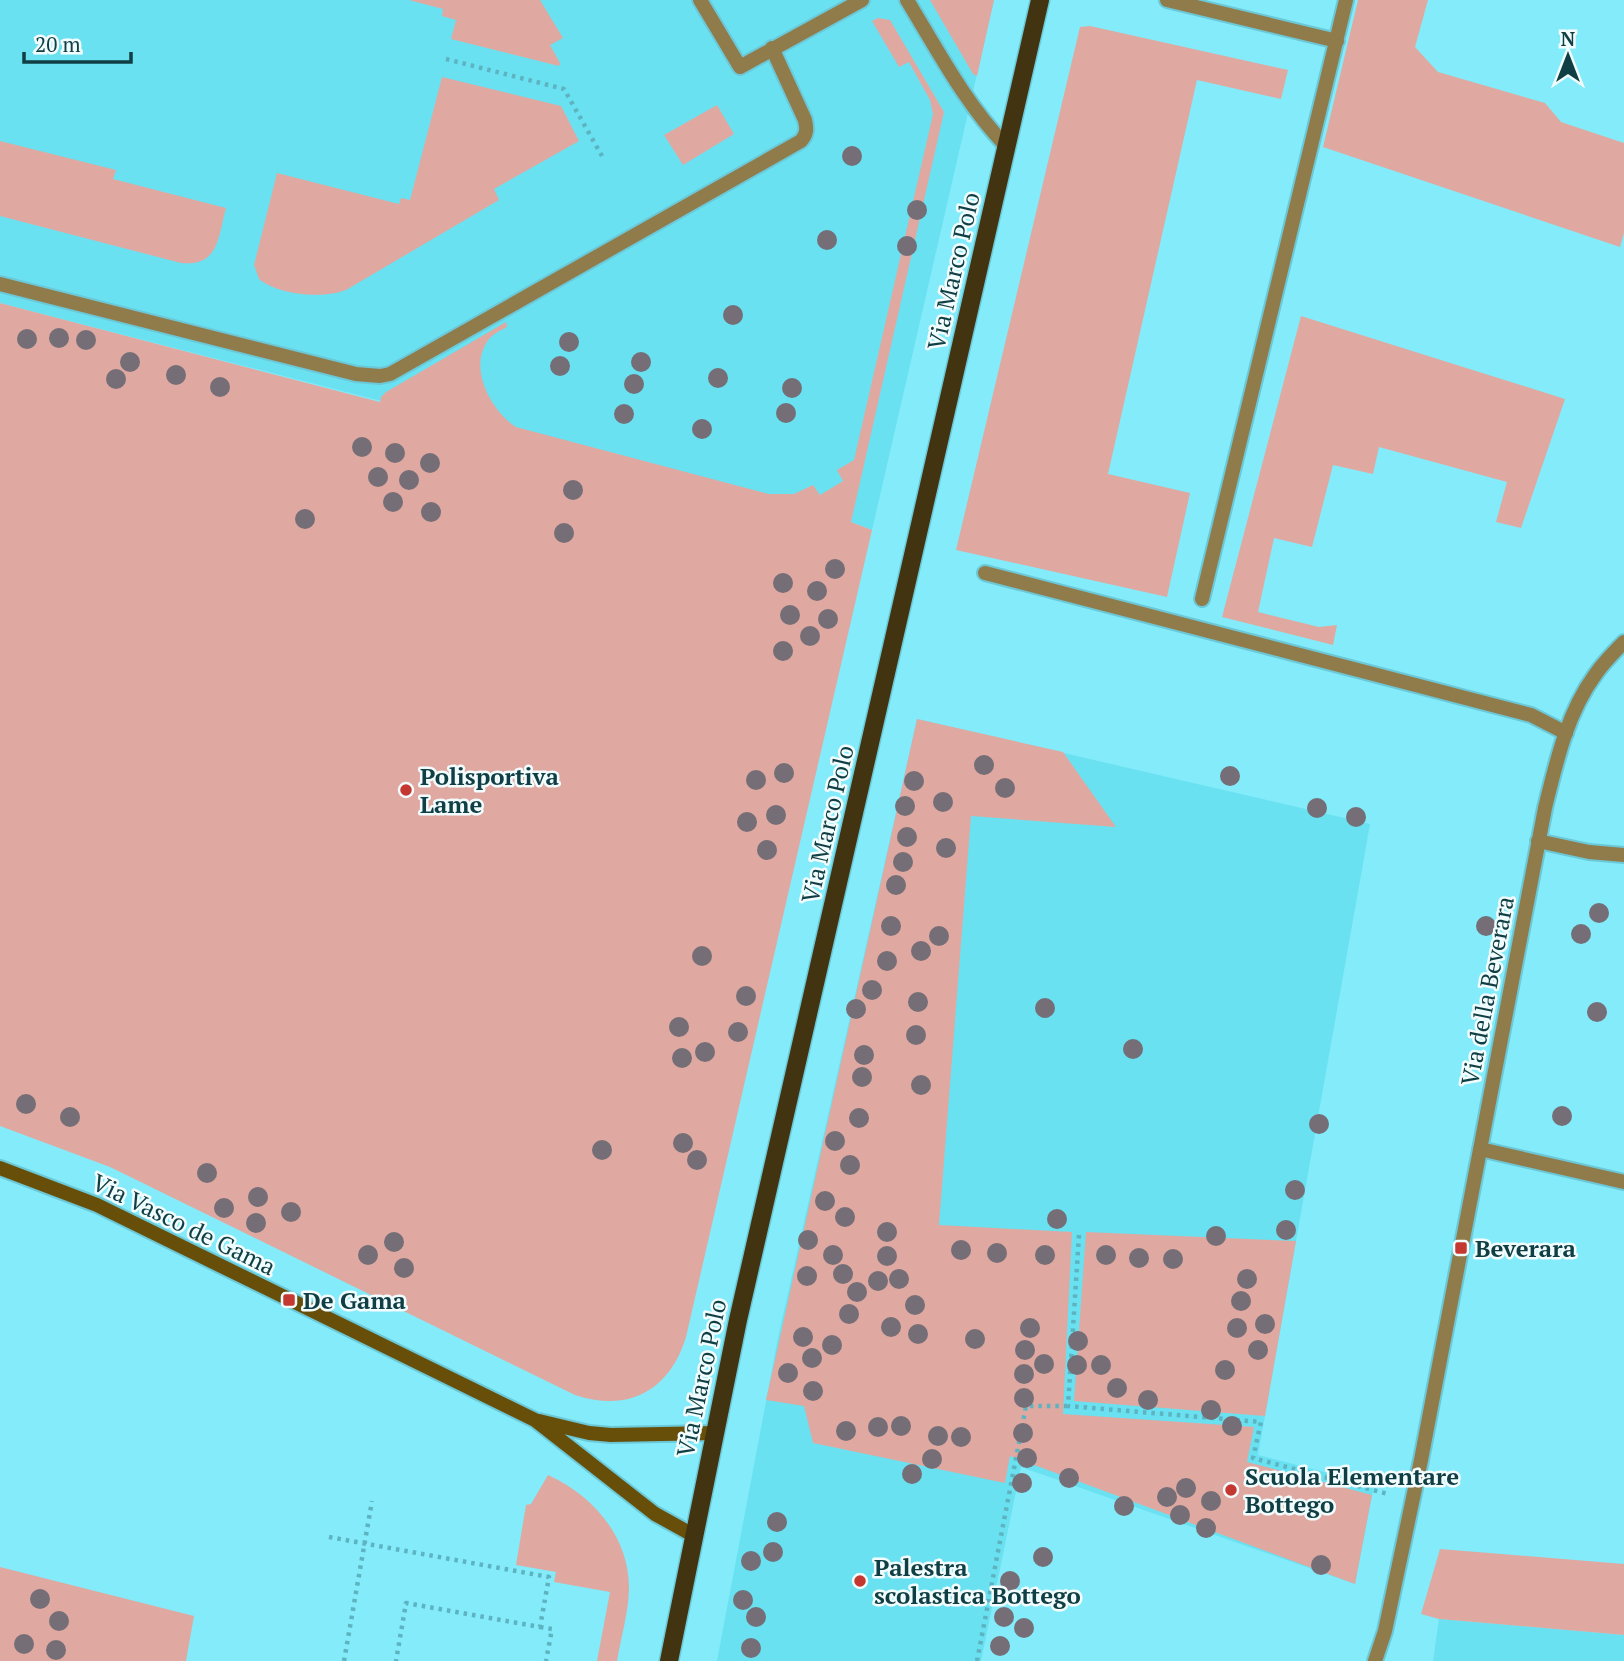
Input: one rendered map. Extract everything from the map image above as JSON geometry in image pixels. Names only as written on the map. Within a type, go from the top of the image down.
[{"type":"main road","name":"Via Marco Polo","points":[[669,1661],[714,1433],[1040,0]]},
{"type":"street","points":[[700,0],[740,67],[862,0]]},
{"type":"street","points":[[907,0],[971,105],[1006,146]]},
{"type":"street","points":[[1167,0],[1337,41]]},
{"type":"street","points":[[1202,599],[1346,0]]},
{"type":"street","points":[[0,284],[369,376],[380,376],[400,369],[801,141],[807,128],[772,48]]},
{"type":"street","points":[[985,573],[1531,715],[1566,733]]},
{"type":"street","name":"Via della Beverara","points":[[1375,1661],[1385,1632],[1413,1501],[1551,782],[1579,700],[1595,674],[1624,642]]},
{"type":"street","points":[[1538,841],[1589,852],[1624,855]]},
{"type":"street","points":[[1480,1149],[1624,1182]]},
{"type":"street","name":"Via Vasco de Gama","points":[[0,1168],[97,1205],[534,1420],[655,1514],[693,1535]]},
{"type":"street","name":"Via Vasco de Gama","points":[[534,1420],[589,1433],[611,1435],[714,1433]]},
{"type":"path","points":[[446,59],[565,89],[602,156]]},
{"type":"path","points":[[1068,1406],[1079,1235]]},
{"type":"path","points":[[977,1661],[1026,1406],[1068,1406],[1261,1422],[1253,1458],[1413,1501]]},
{"type":"path","points":[[344,1661],[372,1501]]},
{"type":"path","points":[[329,1537],[549,1577],[540,1627]]},
{"type":"path","points":[[396,1661],[406,1603],[552,1629],[546,1661]]},
{"type":"shaded area","points":[[0,0],[994,0],[872,530],[851,522],[0,303]]},
{"type":"shaded area","points":[[409,0],[540,0],[563,38],[550,45],[560,63],[559,66],[451,39],[456,20],[442,16],[443,9]]},
{"type":"shaded area","points":[[930,0],[994,0],[977,76],[973,74]]},
{"type":"shaded area","points":[[1358,0],[1428,0],[1415,47],[1438,72],[1545,103],[1561,122],[1624,143],[1624,233],[1620,247],[1323,147]]},
{"type":"shaded area","name":"Polisportiva Lame","points":[[878,18],[890,20],[944,112],[851,522],[872,530],[686,1337],[670,1371],[645,1393],[630,1399],[595,1400],[575,1395],[110,1167],[0,1126],[0,303],[380,402],[386,392],[506,322],[507,327],[491,337],[483,350],[481,375],[491,400],[516,427],[769,494],[794,494],[813,485],[820,495],[843,481],[837,470],[854,460],[933,114],[930,100],[909,62],[899,67],[872,21]]},
{"type":"shaded area","points":[[1090,26],[1288,70],[1281,99],[1197,80],[1108,474],[1190,493],[1167,597],[956,550],[1080,27]]},
{"type":"shaded area","points":[[442,77],[561,106],[579,141],[494,189],[499,200],[346,290],[325,294],[301,294],[277,289],[259,279],[254,265],[277,173],[399,204],[401,198],[410,200]]},
{"type":"shaded area","points":[[717,105],[734,134],[683,165],[664,135]]},
{"type":"shaded area","points":[[0,141],[116,170],[113,179],[226,208],[215,248],[203,260],[181,263],[0,216]]},
{"type":"shaded area","points":[[1301,316],[1565,399],[1521,528],[1496,522],[1507,482],[1379,447],[1373,474],[1333,465],[1312,547],[1274,538],[1258,612],[1319,627],[1337,625],[1333,645],[1222,617]]},
{"type":"shaded area","points":[[917,719],[1370,824],[1258,1455],[1374,1485],[1355,1584],[1021,1467],[981,1661],[717,1661],[778,1338]]},
{"type":"shaded area","points":[[917,719],[1063,752],[1116,827],[971,816],[939,1225],[1072,1232],[1063,1414],[1254,1427],[1247,1462],[1372,1495],[1355,1584],[1010,1456],[1005,1483],[813,1443],[804,1406],[766,1400]]},
{"type":"shaded area","points":[[1086,1232],[1296,1241],[1265,1416],[1074,1401]]},
{"type":"shaded area","points":[[548,1475],[564,1483],[593,1505],[615,1534],[622,1550],[627,1567],[629,1595],[617,1661],[597,1661],[610,1592],[554,1582],[556,1572],[516,1565],[526,1505],[531,1504]]},
{"type":"shaded area","points":[[1440,1549],[1624,1564],[1624,1635],[1439,1619],[1421,1614]]},
{"type":"shaded area","points":[[0,1567],[194,1616],[186,1661],[0,1661]]},
{"type":"shaded area","points":[[1439,1619],[1624,1635],[1624,1661],[1433,1661]]},
{"type":"place","name":"Polisportiva Lame","points":[[406,790]]},
{"type":"place","name":"Beverara","points":[[1461,1248]]},
{"type":"place","name":"De Gama","points":[[289,1300]]},
{"type":"place","name":"Scuola Elementare Bottego","points":[[1231,1490]]},
{"type":"place","name":"Palestra scolastica Bottego","points":[[860,1581]]}]
